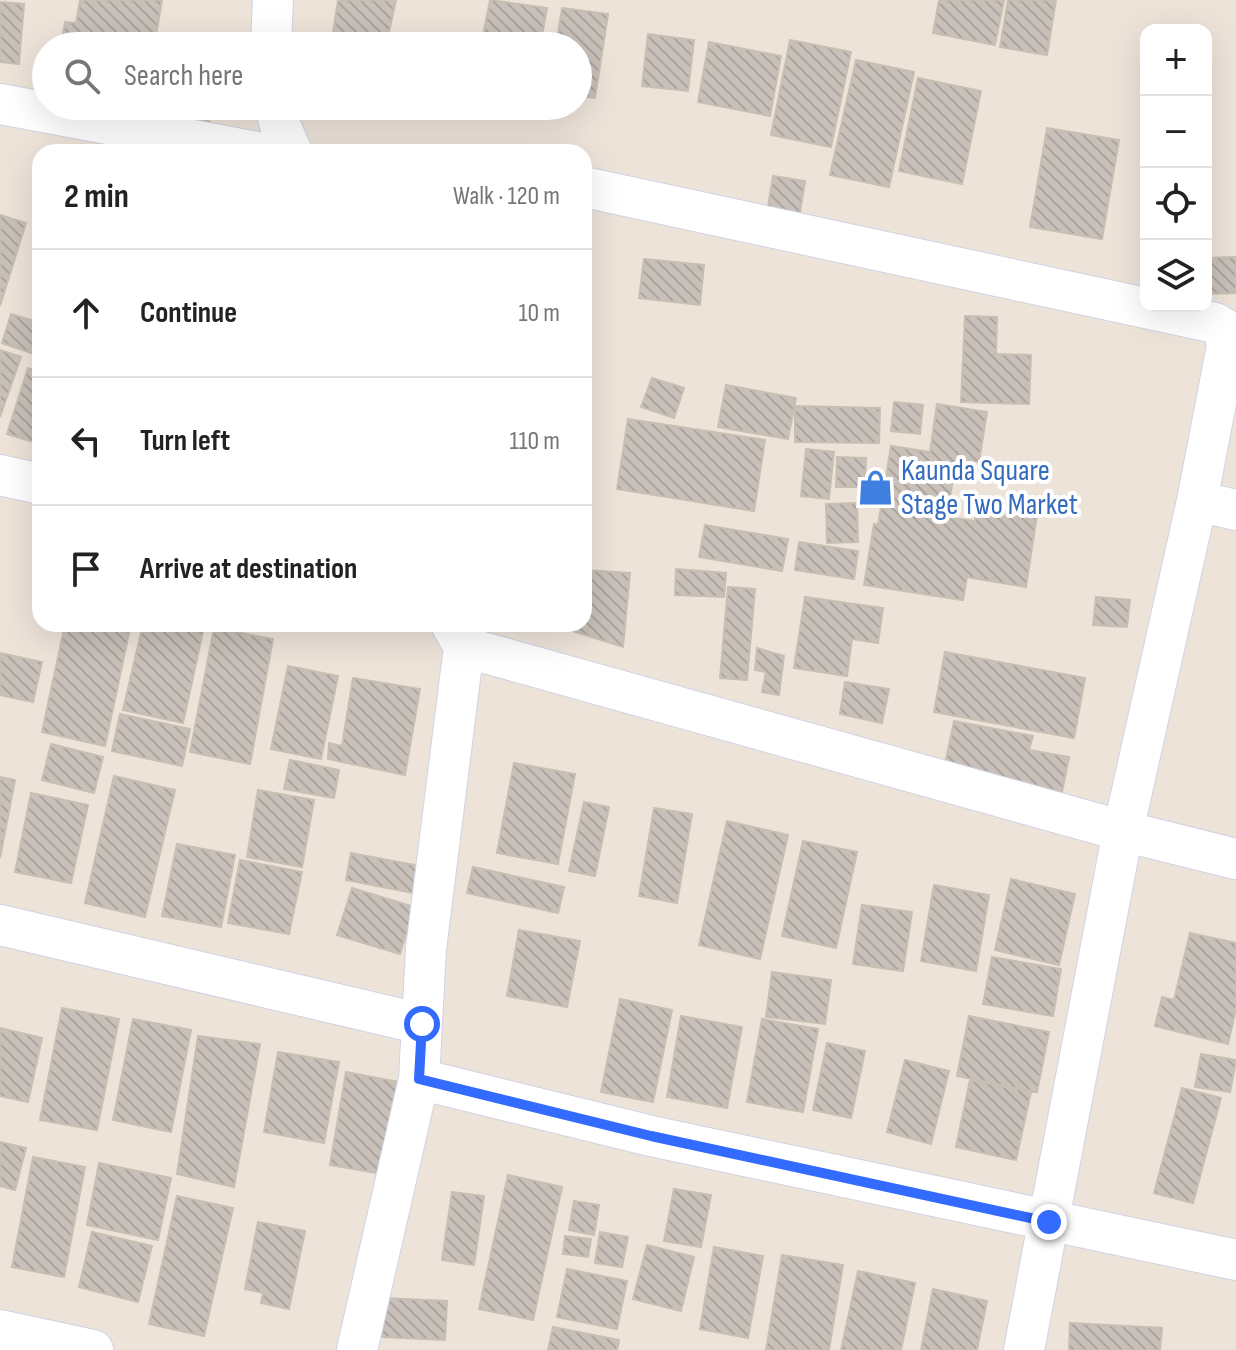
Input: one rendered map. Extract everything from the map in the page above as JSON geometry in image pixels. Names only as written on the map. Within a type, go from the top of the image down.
[{"type":"street","points":[[272,32],[273,0]]},
{"type":"street","points":[[0,104],[32,110]]},
{"type":"street","points":[[86,120],[214,144]]},
{"type":"street","points":[[279,120],[288,144]]},
{"type":"street","points":[[592,189],[1215,323],[1223,328],[1227,346],[1197,501],[1123,831],[1024,1350]]},
{"type":"street","points":[[0,475],[32,482]]},
{"type":"street","points":[[1197,501],[1236,510]]},
{"type":"street","points":[[357,1350],[419,1079],[426,949],[457,635],[1123,831],[1236,859]]},
{"type":"street","points":[[0,925],[422,1024]]},
{"type":"street","points":[[419,1079],[651,1136],[1236,1260]]},
{"type":"street","points":[[0,1330],[93,1350]]},
{"type":"building","points":[[80,0],[162,0],[157,32],[63,32],[65,22],[76,23]]},
{"type":"building","points":[[338,0],[396,0],[389,32],[333,32]]},
{"type":"building","points":[[490,0],[547,8],[543,32],[484,32]]},
{"type":"building","points":[[939,0],[1004,0],[995,45],[933,33]]},
{"type":"building","points":[[1008,0],[1056,0],[1047,55],[1000,47]]},
{"type":"building","points":[[0,2],[24,4],[19,64],[0,62]]},
{"type":"building","points":[[562,8],[608,14],[595,98],[592,98],[592,32],[558,32]]},
{"type":"building","points":[[648,34],[694,40],[688,91],[642,86]]},
{"type":"building","points":[[790,40],[851,52],[831,147],[771,135]]},
{"type":"building","points":[[709,42],[781,56],[770,116],[698,102]]},
{"type":"building","points":[[856,60],[914,72],[889,187],[830,175]]},
{"type":"building","points":[[918,78],[981,91],[962,184],[899,171]]},
{"type":"building","points":[[1047,128],[1119,140],[1102,239],[1030,227]]},
{"type":"building","points":[[773,176],[805,181],[799,219],[767,213]]},
{"type":"building","points":[[0,215],[26,223],[0,306]]},
{"type":"building","points":[[1236,257],[1236,293],[1212,294],[1212,258]]},
{"type":"building","points":[[644,259],[704,265],[700,305],[639,298]]},
{"type":"building","points":[[11,314],[32,321],[32,353],[2,343]]},
{"type":"building","points":[[965,316],[997,317],[996,354],[1031,355],[1029,404],[961,402]]},
{"type":"building","points":[[0,350],[21,357],[0,417]]},
{"type":"building","points":[[28,368],[32,369],[32,442],[7,434]]},
{"type":"building","points":[[652,378],[684,388],[674,418],[641,407]]},
{"type":"building","points":[[726,385],[796,398],[788,439],[718,427]]},
{"type":"building","points":[[894,402],[923,405],[920,434],[891,431]]},
{"type":"building","points":[[937,404],[987,412],[979,462],[956,459],[947,517],[975,521],[978,506],[1037,515],[1026,587],[967,577],[963,600],[864,585],[891,446],[930,452]]},
{"type":"building","points":[[795,406],[880,408],[879,443],[795,442]]},
{"type":"building","points":[[628,419],[765,440],[754,511],[617,489]]},
{"type":"building","points":[[806,449],[834,452],[829,499],[801,496]]},
{"type":"building","points":[[837,457],[866,458],[865,487],[836,487]]},
{"type":"building","points":[[857,503],[858,542],[827,543],[826,504]]},
{"type":"building","points":[[705,525],[788,539],[782,571],[699,557]]},
{"type":"building","points":[[799,542],[858,551],[854,579],[795,570]]},
{"type":"building","points":[[676,569],[726,573],[724,597],[675,595]]},
{"type":"building","points":[[592,571],[630,573],[623,647],[575,632],[592,632]]},
{"type":"building","points":[[728,587],[755,589],[747,680],[720,678]]},
{"type":"building","points":[[805,597],[883,608],[878,643],[852,639],[847,676],[794,668]]},
{"type":"building","points":[[1096,597],[1130,600],[1127,627],[1093,625]]},
{"type":"building","points":[[63,632],[129,632],[105,746],[42,732]]},
{"type":"building","points":[[141,632],[203,632],[183,723],[123,710]]},
{"type":"building","points":[[213,632],[235,632],[273,639],[250,764],[190,752]]},
{"type":"building","points":[[757,648],[784,656],[779,695],[762,692],[766,672],[755,670]]},
{"type":"building","points":[[945,652],[1085,678],[1074,738],[934,712]]},
{"type":"building","points":[[0,653],[42,662],[33,702],[0,695]]},
{"type":"building","points":[[288,666],[338,676],[321,759],[271,749]]},
{"type":"building","points":[[353,678],[420,689],[405,775],[328,759],[329,743],[342,746]]},
{"type":"building","points":[[845,682],[889,689],[882,723],[840,714]]},
{"type":"building","points":[[120,714],[190,729],[182,766],[112,751]]},
{"type":"building","points":[[954,721],[1033,736],[1029,750],[1069,757],[1062,792],[944,769]]},
{"type":"building","points":[[51,744],[103,757],[94,793],[42,780]]},
{"type":"building","points":[[290,760],[339,770],[334,798],[284,789]]},
{"type":"building","points":[[514,763],[575,774],[558,864],[497,853]]},
{"type":"building","points":[[114,776],[175,790],[145,917],[85,903]]},
{"type":"building","points":[[0,777],[15,780],[0,858]]},
{"type":"building","points":[[258,790],[314,800],[302,867],[247,857]]},
{"type":"building","points":[[31,793],[88,805],[71,883],[15,872]]},
{"type":"building","points":[[584,802],[609,807],[595,876],[569,871]]},
{"type":"building","points":[[654,808],[692,814],[677,903],[639,896]]},
{"type":"building","points":[[727,821],[788,835],[760,959],[699,945]]},
{"type":"building","points":[[803,841],[857,852],[836,948],[782,936]]},
{"type":"building","points":[[177,844],[235,855],[221,927],[162,916]]},
{"type":"building","points":[[351,853],[420,866],[414,893],[346,880]]},
{"type":"building","points":[[240,860],[302,872],[289,934],[228,923]]},
{"type":"building","points":[[473,867],[564,887],[558,913],[467,893]]},
{"type":"building","points":[[1011,879],[1075,894],[1059,965],[995,950]]},
{"type":"building","points":[[934,885],[989,895],[976,971],[921,961]]},
{"type":"building","points":[[352,888],[414,907],[400,954],[337,935]]},
{"type":"building","points":[[862,905],[912,912],[903,971],[853,964]]},
{"type":"building","points":[[519,930],[580,941],[567,1007],[507,996]]},
{"type":"building","points":[[1190,933],[1236,943],[1236,1009],[1228,1044],[1155,1026],[1162,997],[1174,1000]]},
{"type":"building","points":[[992,957],[1061,969],[1053,1016],[983,1004]]},
{"type":"building","points":[[772,972],[831,980],[825,1024],[766,1017]]},
{"type":"building","points":[[620,999],[672,1010],[653,1102],[601,1092]]},
{"type":"building","points":[[62,1008],[119,1019],[97,1130],[40,1120]]},
{"type":"building","points":[[681,1016],[742,1027],[727,1108],[667,1097]]},
{"type":"building","points":[[969,1016],[1049,1032],[1037,1092],[957,1076]]},
{"type":"building","points":[[133,1019],[191,1030],[171,1132],[113,1120]]},
{"type":"building","points":[[762,1019],[818,1029],[803,1112],[747,1102]]},
{"type":"building","points":[[0,1028],[42,1038],[28,1102],[0,1096]]},
{"type":"building","points":[[198,1036],[260,1044],[234,1187],[177,1174]]},
{"type":"building","points":[[827,1043],[865,1051],[851,1118],[813,1110]]},
{"type":"building","points":[[278,1052],[339,1062],[324,1143],[264,1132]]},
{"type":"building","points":[[1201,1054],[1236,1060],[1230,1092],[1195,1087]]},
{"type":"building","points":[[905,1060],[949,1071],[931,1144],[887,1132]]},
{"type":"building","points":[[346,1072],[399,1082],[383,1174],[330,1165]]},
{"type":"building","points":[[970,1080],[1031,1092],[1016,1160],[956,1147]]},
{"type":"building","points":[[1182,1088],[1221,1098],[1193,1203],[1154,1193]]},
{"type":"building","points":[[0,1142],[26,1148],[15,1190],[0,1186]]},
{"type":"building","points":[[33,1157],[85,1167],[64,1277],[12,1267]]},
{"type":"building","points":[[99,1163],[171,1178],[158,1240],[87,1225]]},
{"type":"building","points":[[508,1175],[562,1187],[533,1320],[479,1309]]},
{"type":"building","points":[[674,1189],[711,1195],[701,1247],[664,1241]]},
{"type":"building","points":[[452,1192],[484,1196],[474,1265],[442,1260]]},
{"type":"building","points":[[177,1196],[233,1208],[204,1336],[149,1324]]},
{"type":"building","points":[[574,1201],[599,1205],[594,1235],[569,1230]]},
{"type":"building","points":[[258,1222],[305,1231],[289,1309],[261,1303],[263,1293],[245,1289]]},
{"type":"building","points":[[92,1232],[152,1246],[138,1302],[79,1287]]},
{"type":"building","points":[[600,1232],[628,1237],[622,1267],[595,1263]]},
{"type":"building","points":[[565,1236],[591,1239],[588,1257],[563,1254]]},
{"type":"building","points":[[647,1245],[694,1257],[681,1311],[633,1299]]},
{"type":"building","points":[[714,1247],[763,1256],[748,1338],[700,1329]]},
{"type":"building","points":[[782,1255],[843,1265],[829,1350],[766,1350]]},
{"type":"building","points":[[567,1269],[627,1281],[617,1329],[557,1317]]},
{"type":"building","points":[[858,1271],[915,1283],[901,1350],[841,1350]]},
{"type":"building","points":[[933,1289],[987,1301],[977,1350],[921,1350]]},
{"type":"building","points":[[384,1298],[447,1301],[445,1340],[382,1337]]},
{"type":"building","points":[[1070,1323],[1162,1328],[1160,1350],[1069,1350]]},
{"type":"building","points":[[553,1327],[619,1340],[617,1350],[548,1350]]},
{"type":"place","name":"Kaunda Square Stage Two Market","points":[[875,487]]},
{"type":"route","points":[[422,1024],[419,1079],[651,1136],[1049,1222]]}]
